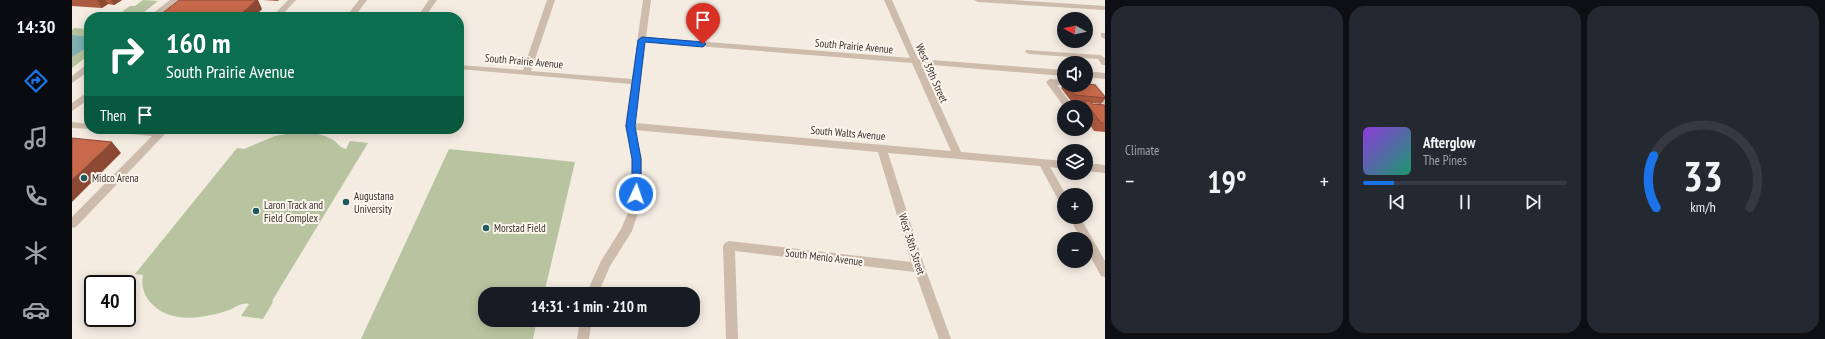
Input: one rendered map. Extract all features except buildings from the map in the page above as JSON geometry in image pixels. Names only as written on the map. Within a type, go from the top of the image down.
[{"type":"street","points":[[158,12],[174,0]]},
{"type":"street","points":[[281,12],[292,0]]},
{"type":"street","points":[[354,12],[363,0]]},
{"type":"street","points":[[425,12],[433,0]]},
{"type":"street","points":[[526,72],[551,0]]},
{"type":"street","points":[[595,287],[605,264],[626,231],[633,213],[638,176],[637,159],[630,126],[647,0]]},
{"type":"street","name":"West 39th Street","points":[[888,0],[957,155]]},
{"type":"street","points":[[978,0],[1105,8]]},
{"type":"street","points":[[1079,0],[1085,7]]},
{"type":"street","points":[[1097,8],[1105,16]]},
{"type":"street","name":"South Prairie Avenue","points":[[642,40],[1057,72]]},
{"type":"street","points":[[1029,52],[1103,57]]},
{"type":"street","name":"South Prairie Avenue","points":[[464,67],[636,82]]},
{"type":"street","points":[[72,80],[84,71]]},
{"type":"street","points":[[1093,75],[1105,76]]},
{"type":"street","points":[[1057,82],[1050,82],[1057,91]]},
{"type":"street","points":[[1093,86],[1105,101]]},
{"type":"street","points":[[1057,92],[1067,105],[1105,109]]},
{"type":"street","points":[[72,108],[84,98]]},
{"type":"street","points":[[72,125],[84,126]]},
{"type":"street","name":"South Walts Avenue","points":[[630,126],[1057,164]]},
{"type":"street","points":[[72,224],[161,134]]},
{"type":"street","name":"West 38th Street","points":[[882,148],[919,268],[944,339]]},
{"type":"street","points":[[1043,163],[1057,188]]},
{"type":"street","points":[[1093,168],[1105,169]]},
{"type":"street","points":[[1078,224],[1105,272]]},
{"type":"street","name":"South Menlo Avenue","points":[[732,339],[730,246],[919,268]]},
{"type":"street","points":[[582,339],[585,327]]},
{"type":"green space","points":[[143,0],[158,1],[144,12],[122,12],[130,6],[135,6]]},
{"type":"green space","points":[[74,28],[84,29],[84,59],[72,68],[72,30]]},
{"type":"green space","name":"Laron Track and Field Complex","points":[[286,134],[316,134],[333,140],[342,148],[346,149],[350,141],[368,143],[272,301],[273,302],[263,319],[241,316],[249,304],[241,304],[220,313],[190,318],[170,315],[161,311],[147,298],[142,283],[143,275],[135,274],[237,148],[244,149],[275,136]]},
{"type":"green space","name":"Morstad Field","points":[[449,149],[575,162],[546,287],[478,287],[478,327],[536,327],[533,339],[361,339]]},
{"type":"water","points":[[72,35],[84,36],[84,49],[72,57]]},
{"type":"place","name":"Midco Arena","points":[[84,178]]},
{"type":"place","name":"Augustana University","points":[[346,202]]},
{"type":"place","name":"Laron Track and Field Complex","points":[[256,211]]},
{"type":"place","name":"Morstad Field","points":[[486,228]]},
{"type":"route","points":[[636,194],[638,176],[637,159],[630,126],[642,40],[703,44]]}]
